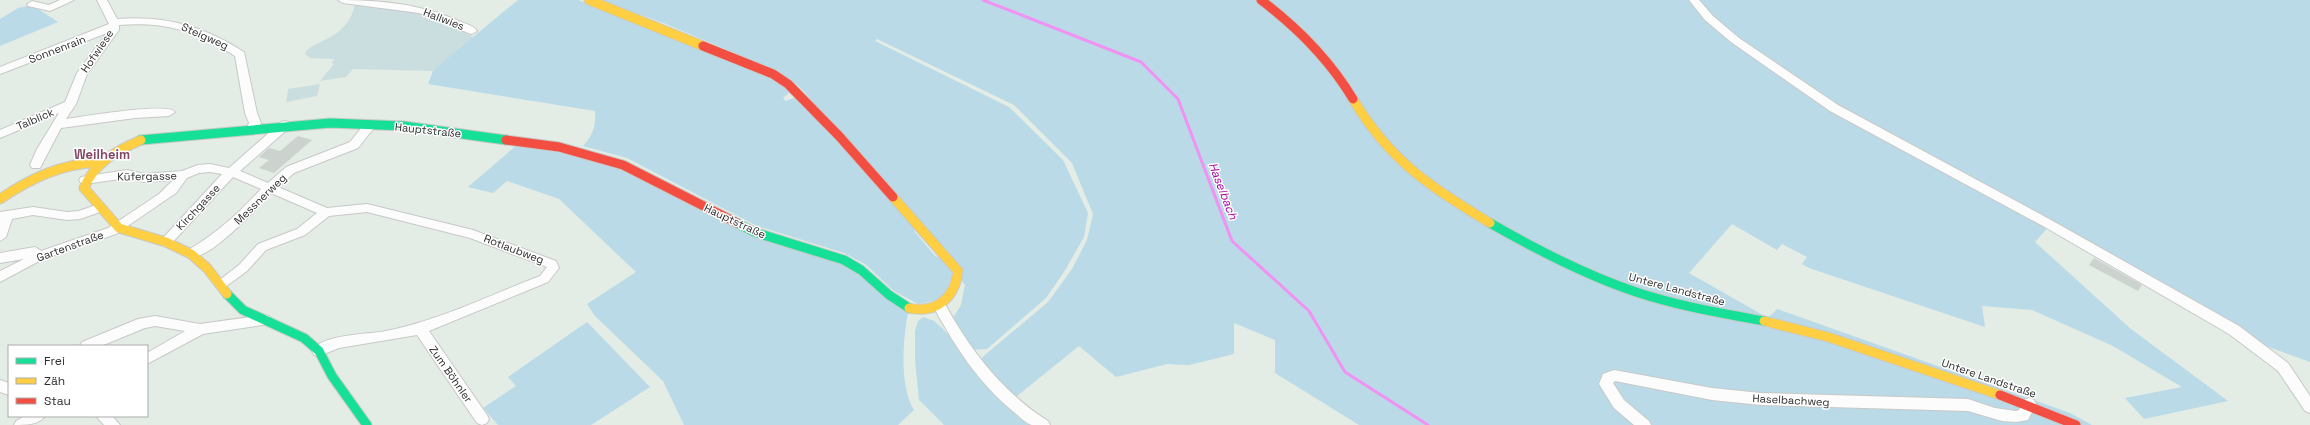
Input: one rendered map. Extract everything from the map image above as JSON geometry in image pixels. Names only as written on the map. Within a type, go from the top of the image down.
[{"type":"street","points":[[32,4],[50,8],[69,0]]},
{"type":"street","name":"Hofwiese","points":[[36,165],[43,149],[60,124],[70,104],[82,73],[114,30],[114,24],[102,0]]},
{"type":"street","name":"Hallwies","points":[[343,0],[420,10],[447,18],[472,31]]},
{"type":"street","points":[[589,0],[772,74],[788,84],[838,136],[951,261],[958,271],[958,283],[948,299],[939,306],[948,324],[980,368],[1026,416],[1043,425]]},
{"type":"street","name":"Untere Landstraße","points":[[1261,0],[1304,35],[1335,69],[1357,111],[1378,138],[1398,159],[1438,191],[1483,220],[1528,244],[1592,276],[1641,294],[1685,306],[1804,329],[2029,404],[2076,425]]},
{"type":"street","points":[[1694,0],[1709,18],[1735,40],[1834,108],[2047,223],[2234,330],[2269,354],[2283,367],[2310,408]]},
{"type":"street","name":"Steigweg","points":[[114,24],[162,21],[184,24],[225,43],[240,54],[247,96],[255,123],[252,129]]},
{"type":"street","name":"Sonnenrain","points":[[0,71],[114,24]]},
{"type":"street","name":"Talblick","points":[[0,134],[70,104]]},
{"type":"street","points":[[60,124],[135,114],[169,112]]},
{"type":"street","name":"Hauptstraße","points":[[85,180],[99,162],[127,145],[144,138],[285,125],[330,123],[404,126],[487,137],[559,148],[602,158],[655,181],[754,232],[844,260],[861,270],[889,295],[911,309],[925,309],[939,306]]},
{"type":"street","name":"Kirchgasse","points":[[166,242],[231,172],[285,125]]},
{"type":"street","name":"Messnerweg","points":[[191,254],[218,238],[241,219],[268,189],[290,170],[354,145],[370,125]]},
{"type":"street","points":[[0,200],[13,190],[70,164],[99,162]]},
{"type":"street","name":"Küfergasse","points":[[85,180],[127,174],[144,178],[184,175],[191,171],[204,168],[231,172]]},
{"type":"street","name":"Rotlaubweg","points":[[231,172],[268,189],[326,212],[367,208],[424,220],[473,234],[552,264],[553,268],[544,279],[420,329],[380,338],[337,343],[319,351]]},
{"type":"street","name":"Gartenstraße","points":[[0,277],[39,256],[119,228],[172,190],[184,175]]},
{"type":"street","points":[[85,180],[84,188],[99,208],[119,228],[166,242],[191,254],[207,268],[234,303],[264,320],[292,332],[319,351],[332,376],[367,425]]},
{"type":"street","points":[[0,189],[13,190]]},
{"type":"street","points":[[0,237],[4,216],[33,211],[67,216],[80,216],[99,208]]},
{"type":"street","points":[[221,285],[243,268],[262,246],[301,232],[326,212]]},
{"type":"street","points":[[0,258],[35,252],[39,256]]},
{"type":"street","points":[[88,345],[143,323],[155,321],[200,329],[264,320]]},
{"type":"street","points":[[148,358],[200,329]]},
{"type":"street","name":"Zum Böhnler","points":[[420,329],[482,419]]},
{"type":"street","name":"Haselbachweg","points":[[1644,425],[1619,404],[1606,384],[1608,378],[1614,375],[1712,394],[1761,399],[1968,405],[1998,415],[2012,417],[2023,416],[2029,404]]},
{"type":"street","points":[[21,425],[36,417]]},
{"type":"street","points":[[104,417],[113,425]]},
{"type":"shaded area","points":[[518,0],[578,0],[638,22],[772,77],[790,92],[783,98],[786,101],[796,97],[913,225],[915,232],[935,256],[943,259],[954,273],[942,299],[918,304],[894,291],[865,264],[844,253],[757,226],[627,158],[583,146],[593,130],[595,111],[428,84],[433,71],[426,70],[432,63],[469,35],[473,37]]},
{"type":"shaded area","points":[[600,0],[2310,0],[2310,362],[2263,345],[2051,224],[2035,242],[2131,329],[2228,401],[2144,419],[2125,398],[2182,387],[2113,346],[2032,310],[1982,306],[1985,327],[1809,268],[1802,264],[1807,257],[1782,244],[1777,250],[1732,224],[1689,273],[1768,318],[1777,309],[2070,413],[2092,425],[1359,425],[1275,373],[1275,340],[1234,323],[1234,354],[1189,365],[1167,364],[1116,377],[1079,346],[1017,396],[1011,397],[979,360],[1048,302],[1072,269],[1087,240],[1093,214],[1072,163],[1014,105],[877,39],[875,41],[1009,107],[1063,160],[1088,213],[1084,237],[1064,272],[1046,298],[987,349],[969,350],[952,320],[961,305],[965,285],[841,134],[800,87],[777,71],[666,24]]},
{"type":"shaded area","points":[[355,4],[417,13],[443,21],[473,37],[433,71],[353,69],[346,77],[320,81],[334,64],[332,63],[334,59],[310,58],[305,54],[308,49],[329,38],[345,25],[351,16]]},
{"type":"shaded area","points":[[32,5],[58,22],[0,46],[0,19],[18,8]]},
{"type":"shaded area","points":[[320,84],[317,96],[286,102],[288,89]]},
{"type":"shaded area","points":[[518,144],[606,163],[845,265],[908,312],[904,349],[904,375],[909,400],[914,410],[898,425],[684,425],[663,381],[595,316],[587,304],[636,272],[559,199],[507,181],[493,193],[468,187]]},
{"type":"shaded area","points":[[923,317],[934,321],[943,329],[1007,407],[1031,425],[944,425],[919,400],[915,360],[915,331],[918,321]]},
{"type":"shaded area","points":[[587,322],[650,387],[591,425],[498,425],[483,408],[516,386],[508,377]]},
{"type":"building","points":[[298,136],[312,140],[274,173],[259,168],[269,160],[259,157],[269,148],[280,151]]},
{"type":"building","points":[[2094,258],[2142,285],[2138,291],[2089,265]]},
{"type":"waterway","name":"Haselbach","points":[[983,0],[1141,62],[1178,99],[1232,241],[1309,311],[1345,372],[1428,425]]},
{"type":"traffic: fast","points":[[141,140],[330,123],[404,126],[506,140]]},
{"type":"traffic: fast","points":[[737,223],[754,232],[844,260],[861,270],[889,295],[909,308]]},
{"type":"traffic: fast","points":[[1490,223],[1551,257],[1615,285],[1672,303],[1764,321]]},
{"type":"traffic: fast","points":[[227,294],[243,310],[304,338],[319,351],[332,376],[367,425]]},
{"type":"traffic: slow","points":[[589,0],[703,46]]},
{"type":"traffic: slow","points":[[1353,99],[1366,121],[1380,140],[1395,156],[1429,185],[1490,223]]},
{"type":"traffic: slow","points":[[141,140],[115,152],[107,158],[93,171],[84,188],[119,228],[166,242],[191,254],[207,268],[227,294]]},
{"type":"traffic: slow","points":[[0,199],[34,178],[59,168],[99,162]]},
{"type":"traffic: slow","points":[[893,197],[958,271],[954,289],[943,302],[928,310],[909,308]]},
{"type":"traffic: slow","points":[[1764,321],[1828,337],[2000,395]]},
{"type":"traffic: jam","points":[[1261,0],[1288,21],[1312,44],[1334,70],[1353,99]]},
{"type":"traffic: jam","points":[[703,46],[773,74],[788,84],[839,136],[893,197]]},
{"type":"traffic: jam","points":[[506,140],[559,147],[623,165],[737,223]]},
{"type":"traffic: jam","points":[[2000,395],[2076,425]]},
{"type":"district","name":"Weilheim","points":[[102,154]]}]
